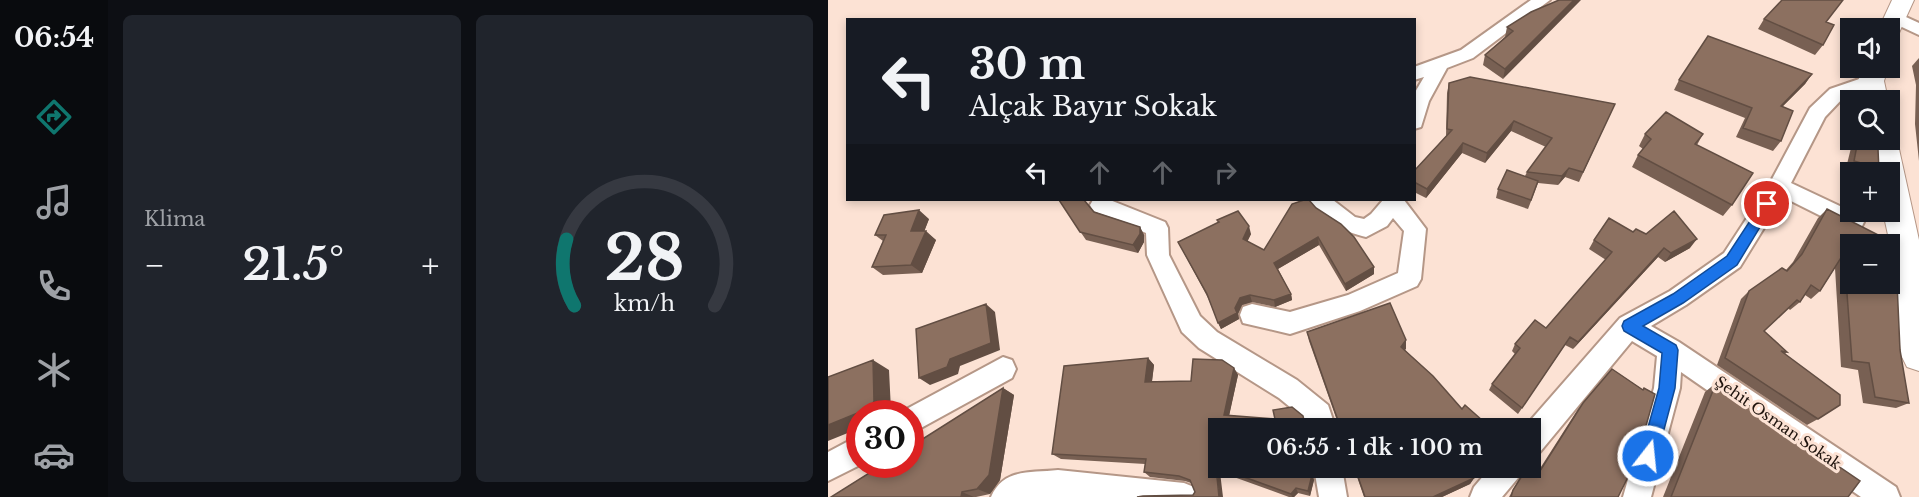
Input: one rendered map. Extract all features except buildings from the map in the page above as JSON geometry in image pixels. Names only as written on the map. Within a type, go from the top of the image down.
[{"type":"street","points":[[1416,73],[1467,54],[1542,0]]},
{"type":"street","points":[[1896,16],[1919,30]]},
{"type":"street","points":[[1416,115],[1420,101],[1441,63]]},
{"type":"street","points":[[1541,429],[1629,326],[1678,298],[1732,260],[1779,186],[1817,113],[1837,93],[1874,83]]},
{"type":"street","points":[[1779,186],[1875,234]]},
{"type":"street","points":[[1252,315],[1290,323],[1352,303],[1409,279],[1415,229],[1394,201],[1379,220],[1366,228],[1349,224],[1320,201]]},
{"type":"street","points":[[1101,206],[1157,228],[1158,255],[1191,324],[1208,340],[1288,389],[1319,414],[1320,418]]},
{"type":"street","points":[[1900,267],[1919,355]]},
{"type":"street","name":"Şehit Osman Sokak","points":[[1629,326],[1670,350],[1886,497]]},
{"type":"street","points":[[1637,497],[1667,388],[1670,350]]},
{"type":"street","points":[[924,413],[1004,369]]},
{"type":"street","points":[[828,467],[846,457]]},
{"type":"street","points":[[1330,478],[1333,497]]},
{"type":"street","points":[[1484,497],[1500,478]]},
{"type":"street","points":[[1005,497],[1012,489],[1184,497]]},
{"type":"route","points":[[1648,456],[1667,388],[1670,350],[1629,326],[1678,298],[1732,260],[1767,204]]}]
